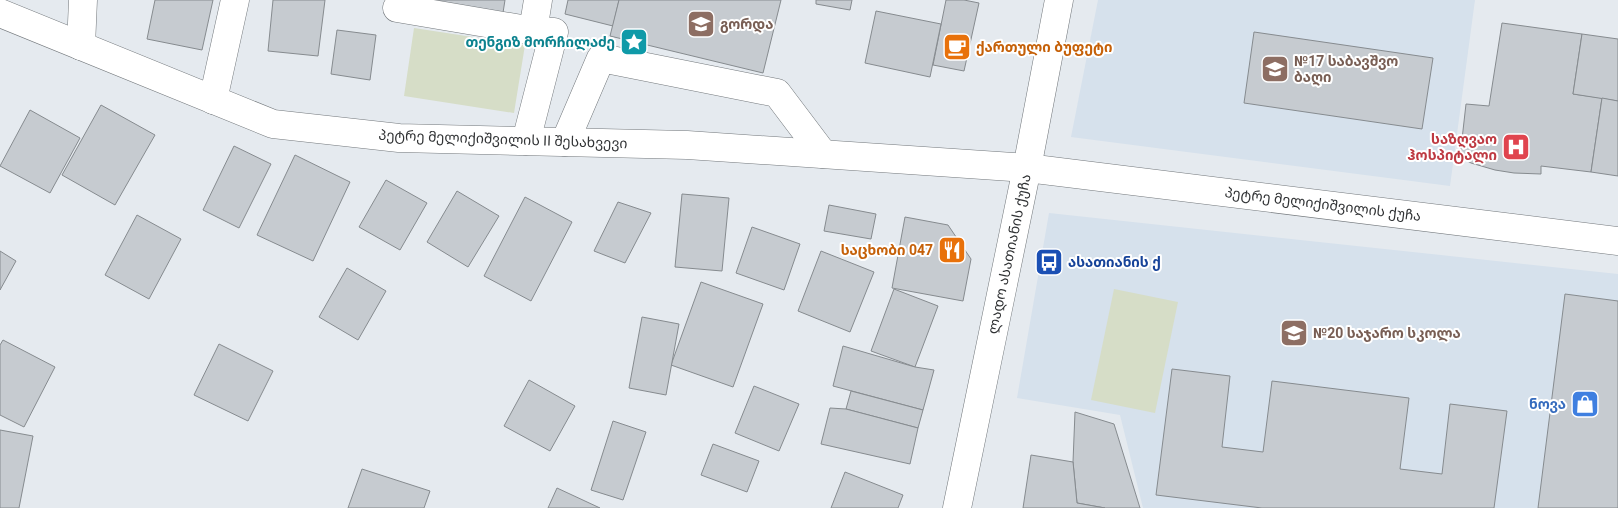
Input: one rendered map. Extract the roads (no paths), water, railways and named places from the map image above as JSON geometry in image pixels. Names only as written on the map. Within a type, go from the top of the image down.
[{"type":"street","points":[[81,46],[83,0]]},
{"type":"street","points":[[213,100],[235,0]]},
{"type":"street","points":[[533,31],[538,0]]},
{"type":"street","name":"ლადო ასათიანის ქუჩა","points":[[958,508],[1059,0]]},
{"type":"street","points":[[396,8],[533,31],[554,32],[526,141]]},
{"type":"street","name":"პეტრე მელიქიშვილის II შესახვევი","points":[[0,13],[274,124],[399,138],[686,145],[1027,168]]},
{"type":"street","points":[[565,142],[601,58],[777,94],[823,154]]},
{"type":"street","name":"პეტრე მელიქიშვილის ქუჩა","points":[[1027,168],[1618,241]]},
{"type":"place","name":"გორდა","points":[[701,24]]},
{"type":"place","name":"თენგიზ მორჩილაძე","points":[[634,42]]},
{"type":"place","name":"ქართული ბუფეტი","points":[[957,47]]},
{"type":"place","name":"№17 საბავშვო ბაღი","points":[[1275,69]]},
{"type":"place","name":"საზღვაო ჰოსპიტალი","points":[[1516,147]]},
{"type":"place","name":"საცხობი 047","points":[[952,250]]},
{"type":"place","name":"ასათიანის ქ","points":[[1049,262]]},
{"type":"place","name":"№20 საჯარო სკოლა","points":[[1294,333]]},
{"type":"place","name":"ნოვა","points":[[1585,404]]}]
